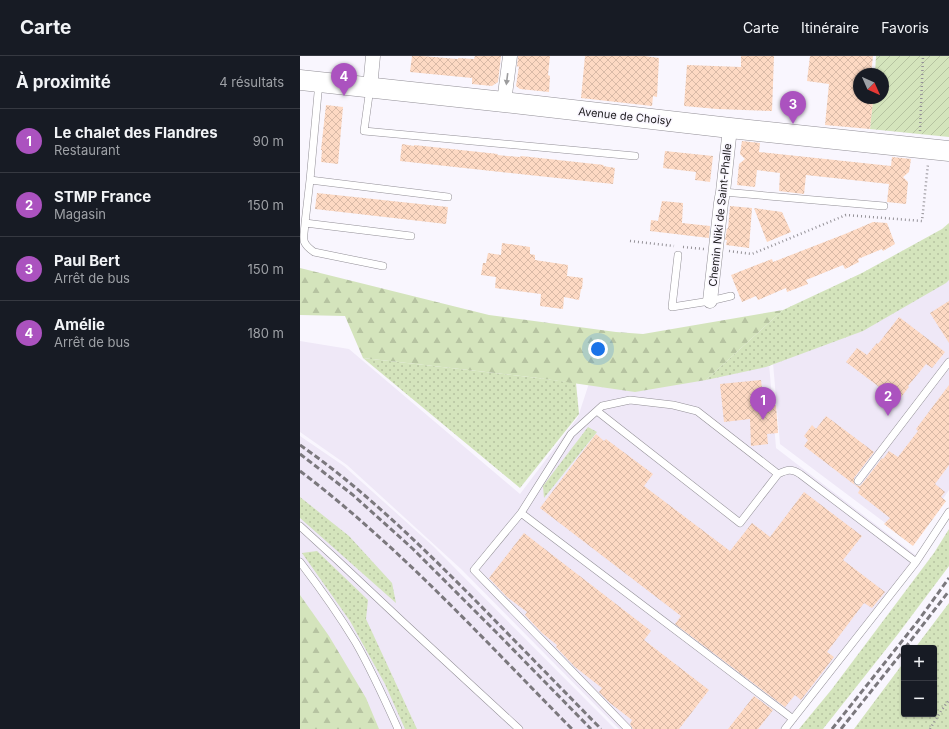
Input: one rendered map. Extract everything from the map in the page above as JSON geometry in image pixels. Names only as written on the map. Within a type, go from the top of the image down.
[{"type":"main road","name":"Avenue de Choisy","points":[[300,80],[940,151]]},
{"type":"street","points":[[370,88],[373,56]]},
{"type":"street","points":[[504,102],[510,56]]},
{"type":"street","name":"Chemin Niki de Saint-Phalle","points":[[710,301],[730,128]]},
{"type":"lane","points":[[319,82],[303,246],[314,252],[383,266]]},
{"type":"lane","points":[[370,88],[364,131],[635,156]]},
{"type":"lane","points":[[310,180],[448,197]]},
{"type":"lane","points":[[723,192],[884,206]]},
{"type":"lane","points":[[305,223],[411,236]]},
{"type":"lane","points":[[678,255],[672,306],[710,301],[731,296]]},
{"type":"lane","points":[[858,482],[949,362]]},
{"type":"lane","points":[[628,729],[474,570],[520,513],[571,434],[602,406],[630,400],[674,404],[696,411],[778,474]]},
{"type":"lane","points":[[597,411],[740,523],[778,474],[786,470],[794,470],[916,562]]},
{"type":"lane","points":[[785,729],[916,562],[949,512]]},
{"type":"lane","points":[[520,513],[793,719]]},
{"type":"lane","points":[[300,526],[519,729]]},
{"type":"lane","points":[[300,562],[317,584],[356,643],[374,677],[398,729]]},
{"type":"path","points":[[630,241],[752,254],[846,215],[922,222],[940,151],[931,138],[920,138],[923,56]]},
{"type":"path","points":[[930,729],[949,700]]},
{"type":"shaded area","points":[[949,279],[949,490],[912,543],[780,444],[773,363]]},
{"type":"shaded area","points":[[300,341],[349,349],[520,494],[578,417],[594,368],[769,363],[776,448],[922,560],[790,729],[619,729],[461,569],[347,465],[300,432]]},
{"type":"shaded area","points":[[300,436],[344,466],[433,546],[615,729],[300,729]]},
{"type":"green space","points":[[876,56],[949,56],[949,137],[870,129],[872,104],[889,104],[889,68],[875,68]]},
{"type":"green space","points":[[949,223],[949,280],[946,283],[863,331],[766,367],[706,380],[783,310],[862,273],[942,229]]},
{"type":"green space","points":[[300,268],[489,315],[616,332],[643,334],[783,310],[706,380],[635,392],[538,378],[363,358],[345,316],[300,315]]},
{"type":"green space","points":[[363,358],[576,383],[579,414],[520,488]]},
{"type":"green space","points":[[588,427],[597,432],[544,498],[543,486]]},
{"type":"green space","points":[[300,497],[349,536],[392,583],[396,603],[300,518]]},
{"type":"green space","points":[[949,529],[949,566],[898,634],[823,729],[799,729],[832,689],[934,553]]},
{"type":"green space","points":[[317,551],[368,600],[366,619],[417,729],[405,729],[385,684],[350,621],[302,553]]},
{"type":"green space","points":[[300,595],[329,636],[366,698],[379,729],[300,729]]},
{"type":"green space","points":[[949,603],[949,729],[854,729],[901,666],[901,717],[937,717],[937,645],[917,645]]},
{"type":"building","points":[[412,56],[474,59],[475,56],[501,56],[498,82],[492,86],[472,84],[472,78],[410,72]]},
{"type":"building","points":[[518,56],[550,56],[548,75],[550,76],[549,92],[520,89],[516,86],[519,66],[517,67]]},
{"type":"building","points":[[585,56],[645,56],[659,58],[657,97],[653,96],[652,106],[581,98]]},
{"type":"building","points":[[741,56],[774,56],[772,111],[684,106],[687,65],[741,67]]},
{"type":"building","points":[[810,56],[873,56],[872,68],[853,68],[853,104],[873,104],[870,129],[825,125],[829,84],[807,81]]},
{"type":"building","points":[[326,105],[343,107],[338,164],[321,162]]},
{"type":"building","points":[[742,141],[760,143],[759,152],[891,166],[892,157],[911,159],[909,172],[903,177],[908,182],[906,204],[887,202],[889,184],[806,175],[804,194],[779,191],[780,173],[757,170],[755,187],[737,185],[739,164],[745,159],[740,154]]},
{"type":"building","points":[[402,144],[604,165],[603,166],[615,168],[613,184],[400,161]]},
{"type":"building","points":[[665,151],[713,156],[710,182],[695,180],[696,172],[663,168]]},
{"type":"building","points":[[317,193],[448,207],[446,224],[315,209]]},
{"type":"building","points":[[662,201],[683,203],[682,223],[710,226],[709,238],[650,231],[651,220],[658,221]]},
{"type":"building","points":[[730,206],[752,208],[749,248],[726,245],[727,240],[725,240],[727,228],[728,229]]},
{"type":"building","points":[[754,208],[782,212],[791,232],[767,242]]},
{"type":"building","points":[[873,222],[887,223],[895,244],[883,251],[882,249],[858,259],[859,262],[845,269],[843,265],[806,280],[808,284],[787,292],[786,288],[758,300],[756,296],[742,302],[731,275],[772,259],[773,262]]},
{"type":"building","points":[[502,243],[530,247],[530,254],[535,255],[535,260],[568,265],[567,276],[583,278],[579,300],[564,297],[563,309],[540,306],[541,294],[495,288],[496,277],[481,275],[483,263],[486,263],[488,253],[501,255]]},
{"type":"building","points":[[949,301],[949,343],[930,313]]},
{"type":"building","points":[[899,317],[945,352],[932,368],[926,364],[898,401],[846,362],[857,348],[867,355],[877,343],[878,344]]},
{"type":"building","points":[[761,380],[764,406],[776,405],[778,433],[767,434],[768,444],[751,446],[750,419],[724,422],[720,384]]},
{"type":"building","points":[[949,385],[949,465],[935,484],[945,492],[941,497],[946,501],[913,546],[884,524],[890,518],[858,493],[860,489],[804,446],[808,440],[804,436],[812,425],[816,429],[826,416],[874,452],[854,478],[855,485],[860,486],[889,451],[898,457],[918,431],[916,429]]},
{"type":"building","points":[[596,434],[604,441],[606,439],[653,474],[644,486],[730,551],[752,523],[770,537],[804,492],[862,536],[843,560],[885,592],[872,608],[864,603],[827,652],[834,657],[801,700],[795,695],[785,707],[675,624],[681,616],[540,508]]},
{"type":"building","points":[[524,533],[651,631],[644,640],[709,690],[679,729],[633,729],[630,724],[632,720],[610,703],[599,692],[602,688],[575,667],[556,647],[557,645],[542,633],[525,615],[527,612],[507,597],[489,578]]},
{"type":"building","points":[[754,696],[773,710],[758,729],[728,729]]},
{"type":"railway","points":[[300,445],[346,480],[389,517],[472,597],[601,729]]},
{"type":"railway","points":[[300,454],[353,495],[413,549],[591,729]]},
{"type":"railway","points":[[300,471],[337,500],[407,563],[474,628],[572,729]]},
{"type":"railway","points":[[832,729],[918,621],[949,578]]},
{"type":"railway","points":[[907,645],[949,591]]},
{"type":"railway","points":[[841,729],[901,654]]},
{"type":"place","name":"Amélie","points":[[344,96]]},
{"type":"place","name":"Paul Bert","points":[[793,124]]},
{"type":"place","name":"STMP France","points":[[888,416]]},
{"type":"place","name":"Le chalet des Flandres","points":[[763,420]]}]
